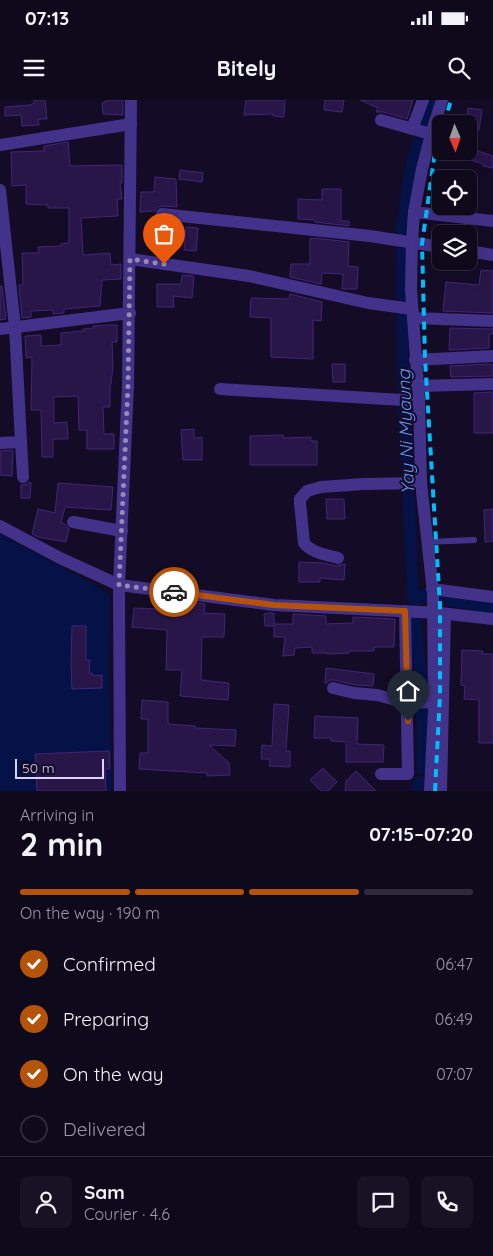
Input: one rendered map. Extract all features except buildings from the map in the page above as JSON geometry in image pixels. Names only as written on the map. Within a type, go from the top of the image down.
[{"type":"street","points":[[120,791],[119,585],[126,450],[130,313],[131,100]]},
{"type":"street","points":[[412,129],[423,100]]},
{"type":"street","points":[[441,791],[434,604],[421,483],[419,401],[413,314],[412,242],[414,212],[422,170],[442,100]]},
{"type":"street","points":[[381,120],[431,134]]},
{"type":"street","points":[[0,145],[131,124]]},
{"type":"street","points":[[0,190],[15,327],[23,477]]},
{"type":"street","points":[[414,212],[493,221]]},
{"type":"street","points":[[162,214],[374,236],[432,245]]},
{"type":"street","points":[[477,252],[493,255]]},
{"type":"street","points":[[130,259],[249,276],[413,314],[493,321]]},
{"type":"street","points":[[0,329],[130,313]]},
{"type":"street","points":[[416,360],[493,356]]},
{"type":"street","points":[[417,386],[493,384]]},
{"type":"street","points":[[220,390],[419,401]]},
{"type":"street","points":[[0,443],[21,442]]},
{"type":"street","points":[[338,558],[319,553],[304,543],[300,499],[307,491],[320,487],[421,483]]},
{"type":"street","points":[[73,522],[122,531]]},
{"type":"street","points":[[0,526],[60,558],[119,585],[274,605],[408,612],[434,604],[493,597]]},
{"type":"street","points":[[434,604],[493,620]]},
{"type":"street","points":[[430,791],[420,774],[421,702],[434,604]]},
{"type":"street","points":[[408,612],[421,702],[420,774]]},
{"type":"street","points":[[333,688],[354,693],[421,702]]},
{"type":"street","points":[[380,774],[420,774]]},
{"type":"lane","points":[[426,542],[474,540]]},
{"type":"shaded area","points":[[0,534],[110,595],[109,671],[112,791],[0,791]]},
{"type":"waterway","name":"Yay Ni Myaung","points":[[422,768],[421,681],[413,595],[403,365],[402,227],[412,164],[433,100]]},
{"type":"waterway","points":[[413,595],[493,608]]},
{"type":"waterway","name":"Yay Ni Myaung","points":[[417,791],[419,782]]},
{"type":"railway","points":[[447,115],[451,100]]},
{"type":"railway","points":[[434,160],[422,244],[425,359],[440,606],[440,695],[435,791]]},
{"type":"way so far","points":[[164,264],[130,259],[126,459],[119,585],[174,592]]},
{"type":"route","points":[[174,592],[274,605],[405,611],[408,721]]}]
